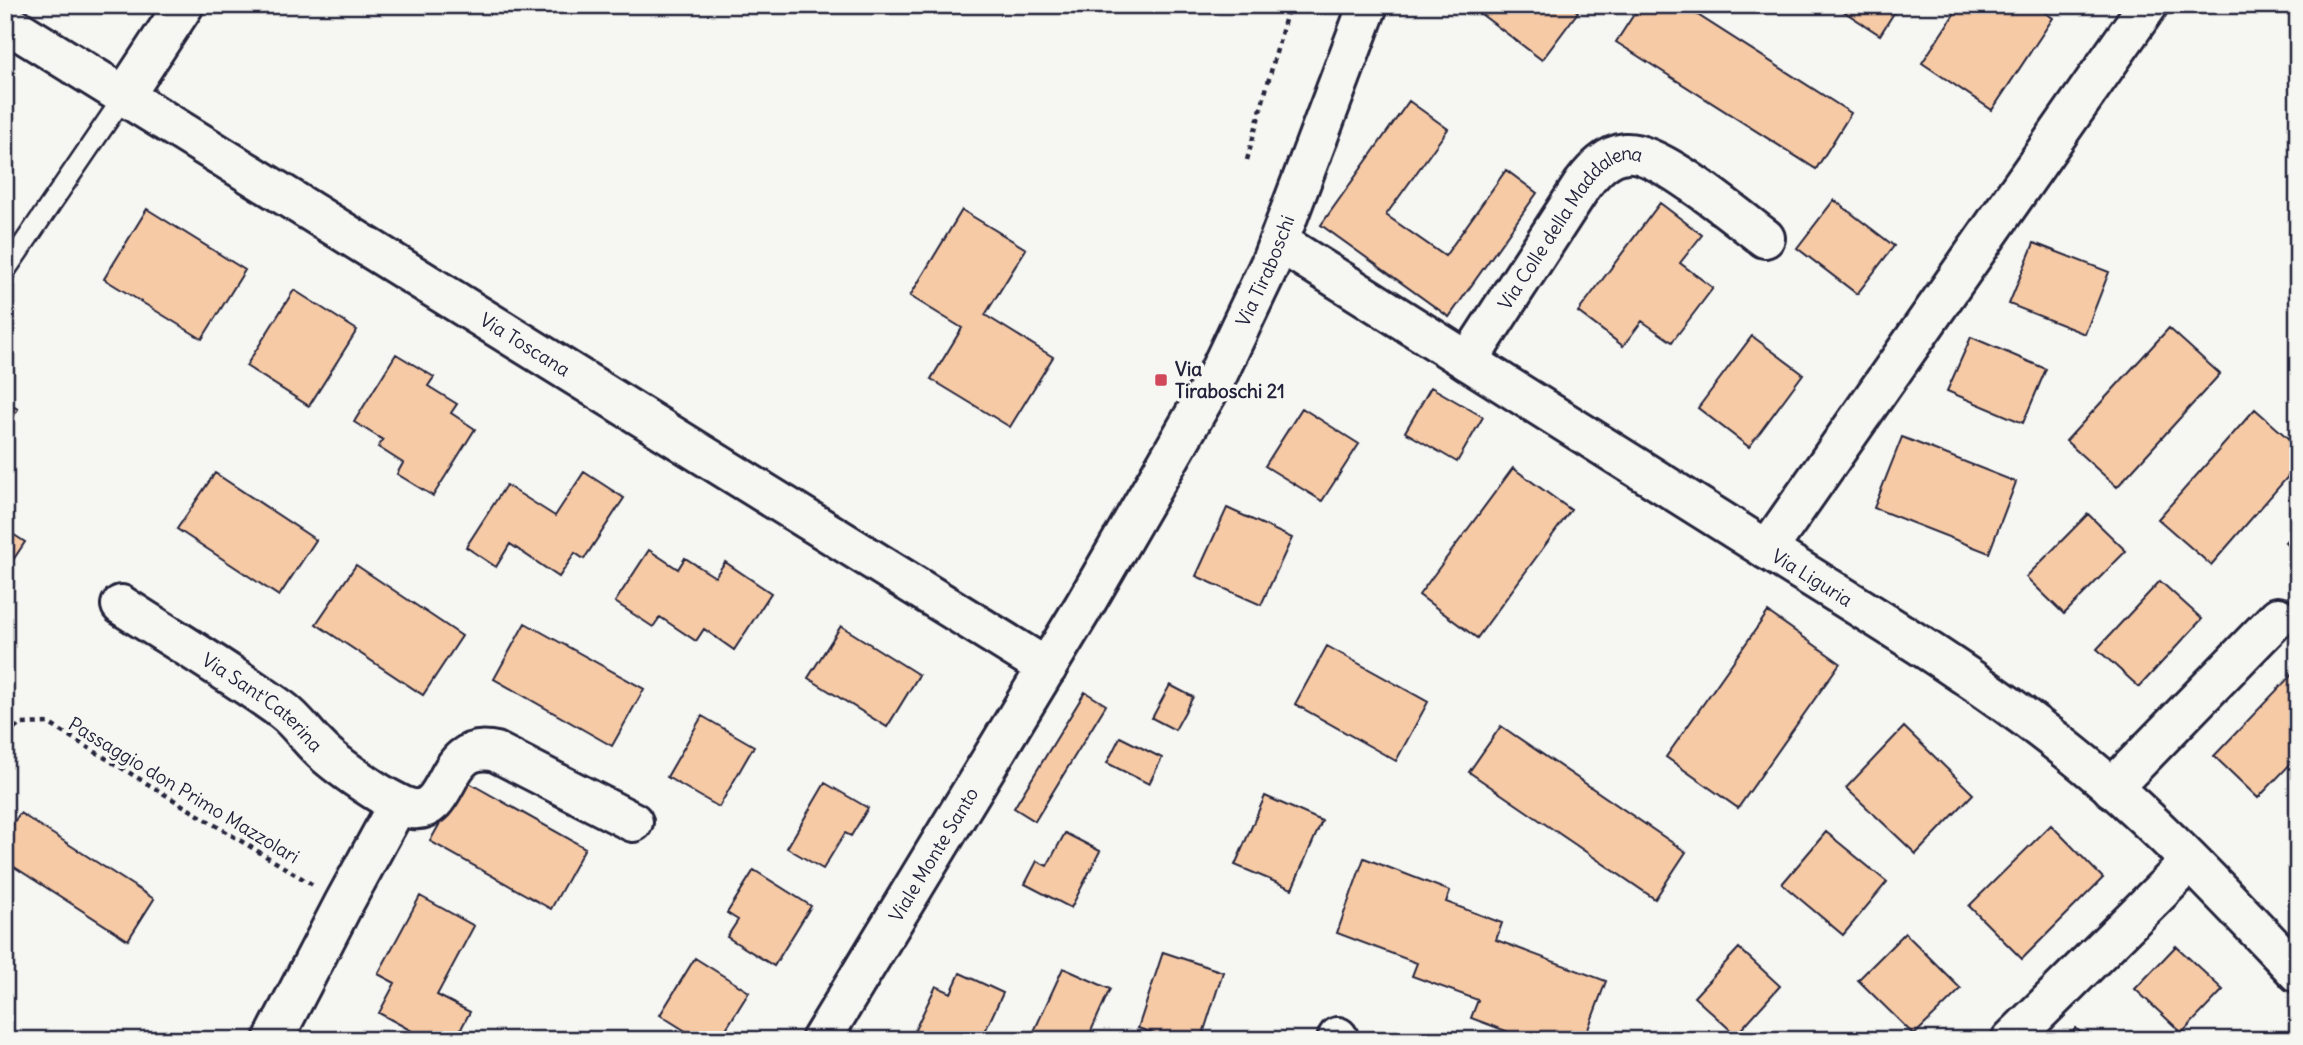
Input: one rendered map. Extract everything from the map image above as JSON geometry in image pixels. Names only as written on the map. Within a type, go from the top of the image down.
[{"type":"street","points":[[125,95],[184,5]]},
{"type":"street","name":"Via Tiraboschi","points":[[1047,668],[1217,376],[1254,301],[1279,242],[1368,5]]},
{"type":"street","points":[[1767,550],[2148,5]]},
{"type":"street","name":"Via Toscana","points":[[5,22],[1047,668]]},
{"type":"street","name":"Via Colle della Maddalena","points":[[1468,361],[1583,184],[1606,160],[1627,153],[1666,166],[1765,238]]},
{"type":"street","name":"Via Liguria","points":[[1279,242],[1966,675],[2071,753],[2112,788],[2190,862],[2298,973]]},
{"type":"street","name":"Via Sant'Caterina","points":[[121,605],[283,711],[328,756],[398,804]]},
{"type":"street","points":[[2112,788],[2278,617]]},
{"type":"street","name":"Viale Monte Santo","points":[[821,1040],[1047,668]]},
{"type":"street","points":[[273,1040],[398,804],[419,809],[430,804],[458,761],[478,749],[496,752],[633,822]]},
{"type":"street","points":[[2011,1040],[2190,862]]},
{"type":"lane","points":[[5,271],[125,95]]},
{"type":"path","points":[[1247,160],[1289,5]]},
{"type":"path","name":"Passaggio don Primo Mazzolari","points":[[5,733],[22,724],[48,723],[344,903]]},
{"type":"building","points":[[1469,5],[1569,5],[1578,12],[1542,60]]},
{"type":"building","points":[[1640,5],[1682,5],[1851,113],[1816,169],[1616,42]]},
{"type":"building","points":[[1834,5],[1899,5],[1880,35]]},
{"type":"building","points":[[1960,5],[2033,5],[2053,18],[1992,110],[1922,63]]},
{"type":"building","points":[[1409,101],[1448,129],[1386,215],[1445,256],[1506,170],[1537,193],[1449,317],[1321,225]]},
{"type":"building","points":[[1834,200],[1894,246],[1857,294],[1797,248]]},
{"type":"building","points":[[1660,203],[1702,235],[1680,263],[1713,288],[1672,342],[1642,321],[1623,346],[1578,312]]},
{"type":"building","points":[[147,209],[245,270],[202,339],[104,279]]},
{"type":"building","points":[[962,210],[1026,249],[985,315],[1053,357],[1010,427],[931,379],[962,328],[910,296]]},
{"type":"building","points":[[2034,243],[2109,272],[2085,334],[2009,304]]},
{"type":"building","points":[[294,290],[357,330],[309,406],[246,366]]},
{"type":"building","points":[[2169,328],[2220,374],[2117,487],[2066,441]]},
{"type":"building","points":[[1752,336],[1803,374],[1749,447],[1698,408]]},
{"type":"building","points":[[1971,337],[2046,369],[2023,423],[1947,391]]},
{"type":"building","points":[[396,354],[434,377],[428,386],[457,404],[451,413],[475,429],[433,496],[397,474],[403,463],[378,447],[383,440],[354,422]]},
{"type":"building","points":[[1431,387],[1483,417],[1457,462],[1405,432]]},
{"type":"building","points":[[5,402],[18,409],[5,429]]},
{"type":"building","points":[[1302,408],[1359,444],[1322,501],[1265,466]]},
{"type":"building","points":[[2255,409],[2298,447],[2298,465],[2211,565],[2158,519]]},
{"type":"building","points":[[1902,437],[2016,482],[1989,553],[1874,508]]},
{"type":"building","points":[[1513,468],[1571,510],[1477,638],[1419,595]]},
{"type":"building","points":[[584,472],[624,498],[584,559],[575,553],[559,577],[510,544],[496,567],[466,547],[506,485],[555,516]]},
{"type":"building","points":[[215,473],[316,540],[279,596],[177,529]]},
{"type":"building","points":[[1227,508],[1292,538],[1261,605],[1196,576]]},
{"type":"building","points":[[2088,514],[2126,551],[2064,614],[2026,577]]},
{"type":"building","points":[[2298,528],[2298,554],[2285,542]]},
{"type":"building","points":[[5,529],[25,542],[5,572]]},
{"type":"building","points":[[649,550],[678,569],[685,558],[715,577],[725,562],[771,593],[734,650],[704,629],[696,641],[660,617],[653,627],[615,602]]},
{"type":"building","points":[[356,565],[462,636],[423,695],[316,624]]},
{"type":"building","points":[[2160,581],[2202,619],[2139,687],[2097,649]]},
{"type":"building","points":[[1768,612],[1840,663],[1738,808],[1666,757]]},
{"type":"building","points":[[525,623],[644,689],[612,746],[494,679]]},
{"type":"building","points":[[841,626],[919,675],[887,727],[808,678]]},
{"type":"building","points":[[1327,646],[1428,702],[1396,761],[1295,704]]},
{"type":"building","points":[[2298,668],[2298,756],[2258,798],[2214,756]]},
{"type":"building","points":[[1170,685],[1193,697],[1175,730],[1152,718]]},
{"type":"building","points":[[1085,692],[1106,705],[1035,821],[1014,808]]},
{"type":"building","points":[[702,716],[754,746],[719,807],[667,777]]},
{"type":"building","points":[[1501,726],[1686,852],[1655,899],[1469,772]]},
{"type":"building","points":[[1904,727],[1973,794],[1916,854],[1846,788]]},
{"type":"building","points":[[1120,737],[1162,758],[1149,784],[1107,763]]},
{"type":"building","points":[[464,780],[585,848],[551,909],[430,841]]},
{"type":"building","points":[[825,783],[868,808],[851,836],[845,833],[823,869],[787,848]]},
{"type":"building","points":[[1265,796],[1322,821],[1292,889],[1235,865]]},
{"type":"building","points":[[20,813],[154,899],[128,940],[5,861],[5,835]]},
{"type":"building","points":[[2051,825],[2103,878],[2022,959],[1969,906]]},
{"type":"building","points":[[1826,832],[1887,882],[1843,935],[1782,884]]},
{"type":"building","points":[[1065,833],[1100,851],[1071,908],[1025,884],[1037,861],[1047,866]]},
{"type":"building","points":[[1364,858],[1450,891],[1446,902],[1502,923],[1496,940],[1606,981],[1584,1040],[1530,1040],[1471,1018],[1478,1000],[1412,976],[1417,963],[1337,933]]},
{"type":"building","points":[[754,870],[811,906],[774,966],[727,937],[738,920],[727,913]]},
{"type":"building","points":[[420,896],[474,926],[437,995],[470,1012],[455,1040],[428,1040],[379,1013],[395,983],[378,974]]},
{"type":"building","points":[[1905,933],[1961,989],[1914,1035],[1858,980]]},
{"type":"building","points":[[2176,946],[2223,990],[2182,1033],[2135,989]]},
{"type":"building","points":[[1739,948],[1780,986],[1736,1035],[1694,997]]},
{"type":"building","points":[[1163,952],[1223,972],[1201,1040],[1173,1040],[1138,1028]]},
{"type":"building","points":[[695,958],[749,992],[719,1040],[700,1040],[660,1015]]},
{"type":"building","points":[[1063,968],[1110,989],[1087,1040],[1030,1040]]},
{"type":"building","points":[[960,973],[1003,993],[981,1040],[910,1040],[936,986],[951,993]]},
{"type":"building","points":[[2076,1028],[2088,1040],[2065,1040]]},
{"type":"place","name":"Via Tiraboschi 21","points":[[1161,380]]}]
